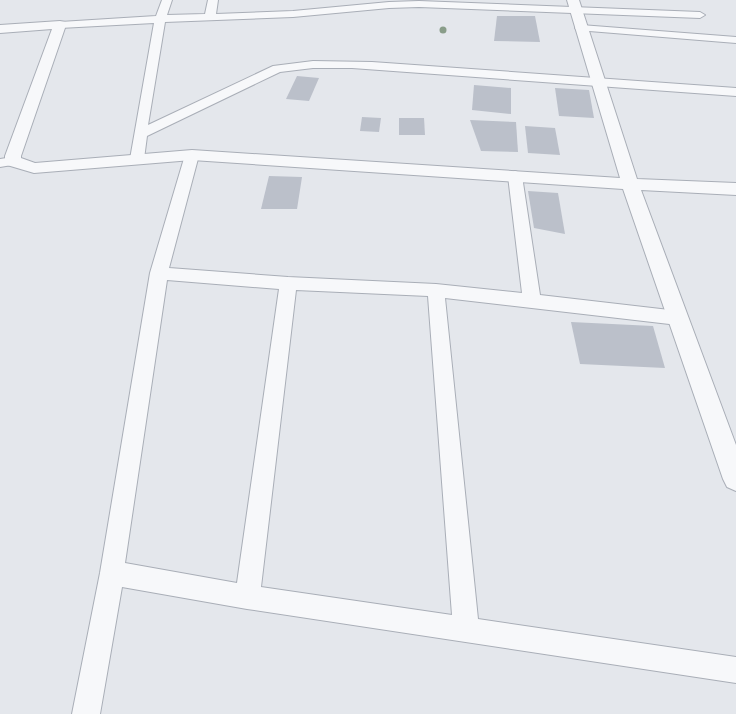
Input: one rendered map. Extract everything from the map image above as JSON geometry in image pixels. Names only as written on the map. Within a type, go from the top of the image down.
[{"type":"street","points":[[138,147],[160,19],[167,0]]},
{"type":"street","points":[[210,17],[213,0]]},
{"type":"street","points":[[0,30],[160,19],[293,14],[412,4],[577,13],[700,15]]},
{"type":"street","points":[[577,13],[736,40]]},
{"type":"street","points":[[577,13],[629,178],[736,479]]},
{"type":"street","points":[[60,25],[12,162],[34,168],[138,147],[228,145],[629,178],[736,189]]},
{"type":"street","points":[[138,147],[277,69],[293,65],[331,65],[598,81],[736,92]]},
{"type":"street","points":[[138,147],[192,155],[515,176],[736,178]]},
{"type":"street","points":[[86,714],[112,573],[159,273],[192,155]]},
{"type":"street","points":[[515,176],[532,301]]},
{"type":"street","points":[[159,273],[288,283],[436,290],[678,318]]},
{"type":"street","points":[[247,597],[288,283]]},
{"type":"street","points":[[436,290],[466,630]]},
{"type":"street","points":[[112,573],[247,597],[736,670]]},
{"type":"building","points":[[497,16],[535,16],[540,42],[494,41]]},
{"type":"building","points":[[297,76],[319,78],[309,101],[286,99]]},
{"type":"building","points":[[474,85],[511,88],[511,114],[472,110]]},
{"type":"building","points":[[555,88],[589,90],[594,118],[559,116]]},
{"type":"building","points":[[362,117],[381,118],[379,132],[360,131]]},
{"type":"building","points":[[399,118],[424,118],[425,135],[399,135]]},
{"type":"building","points":[[470,120],[516,122],[518,152],[481,151]]},
{"type":"building","points":[[525,126],[555,128],[560,155],[528,153]]},
{"type":"building","points":[[269,176],[302,177],[297,209],[261,209]]},
{"type":"building","points":[[528,191],[558,193],[565,234],[534,228]]},
{"type":"building","points":[[571,322],[653,326],[665,368],[580,364]]}]
